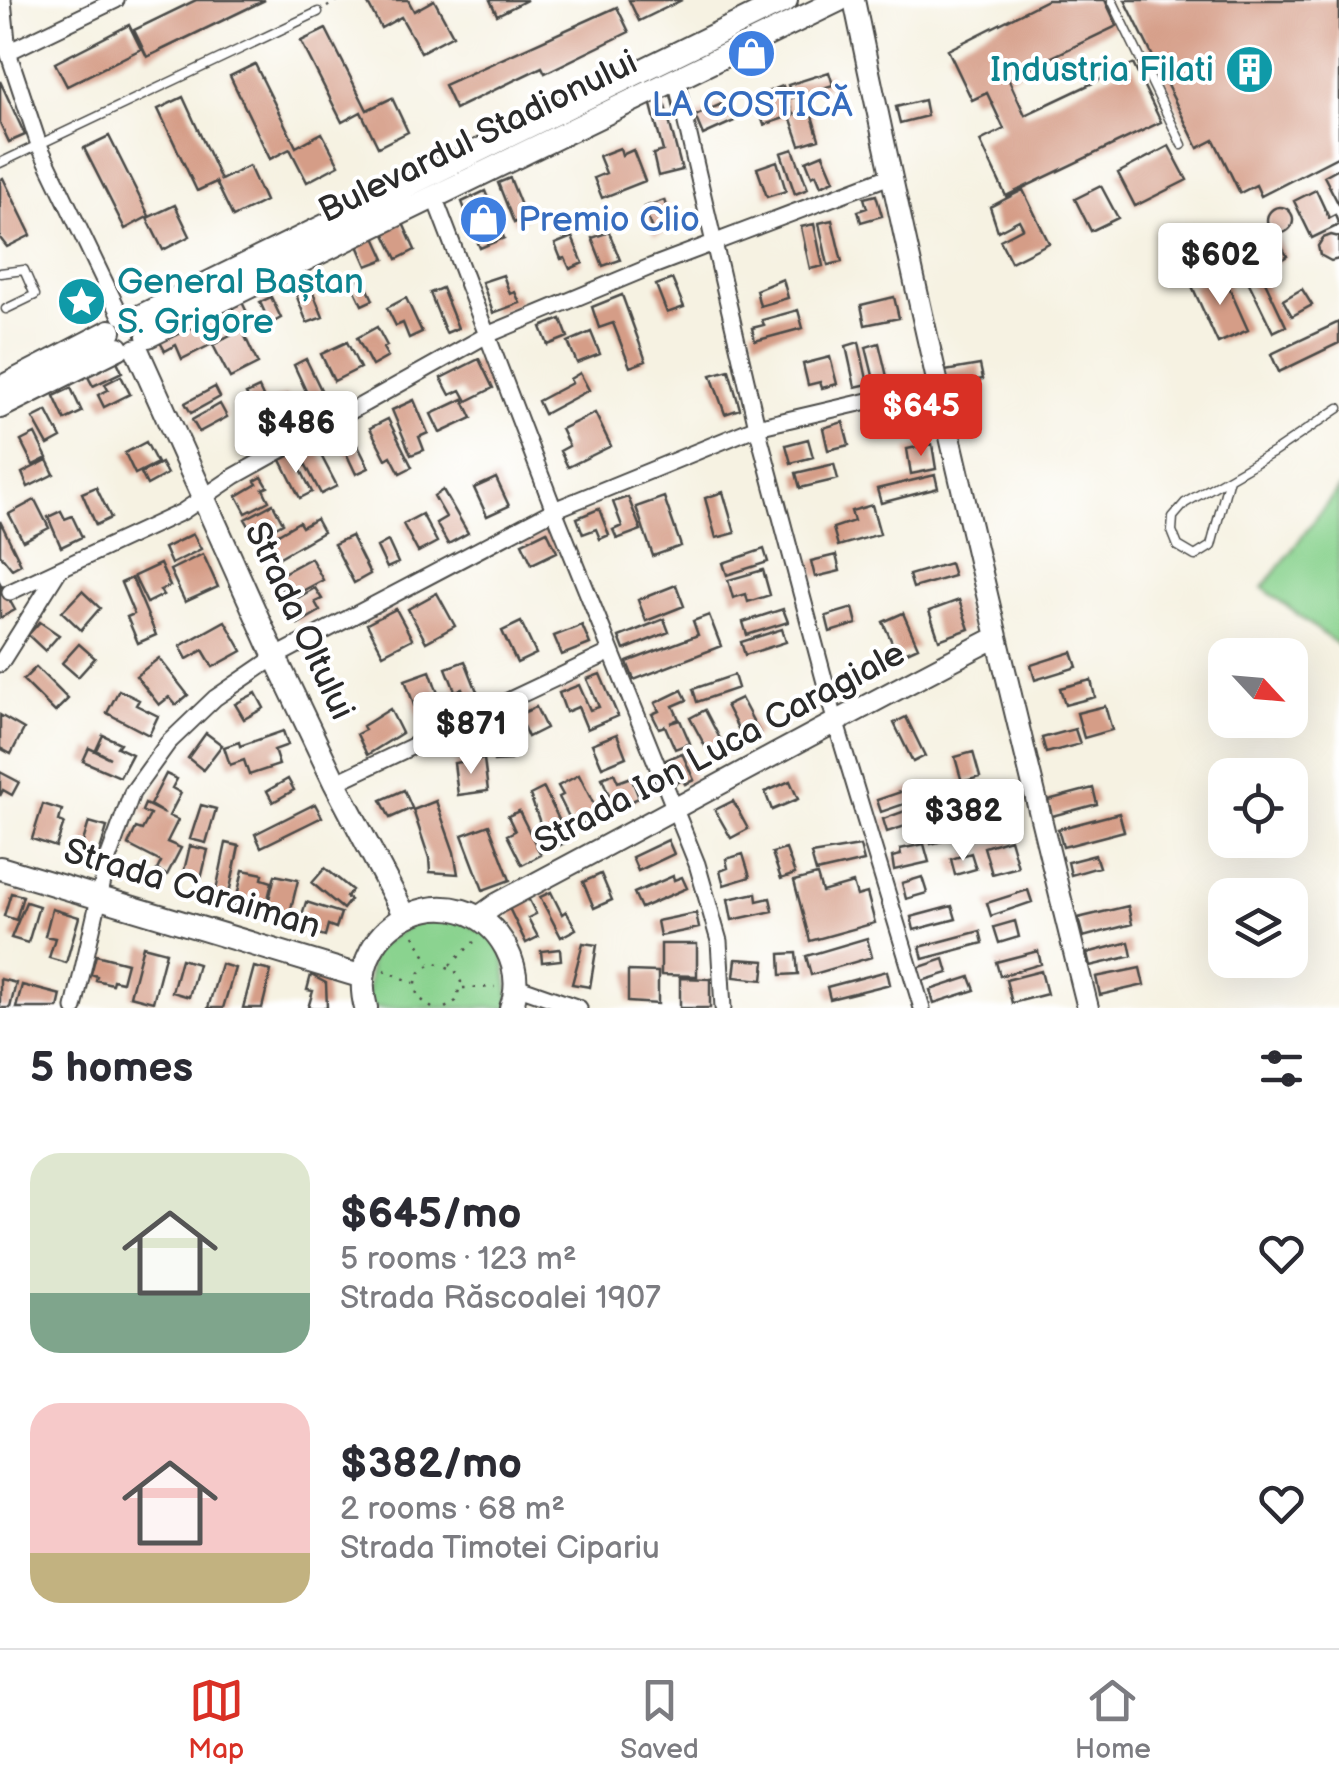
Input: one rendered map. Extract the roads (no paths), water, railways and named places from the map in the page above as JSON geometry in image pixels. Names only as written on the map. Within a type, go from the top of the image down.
[{"type":"main road","name":"Bulevardul Stadionului","points":[[0,407],[129,333],[786,0]]},
{"type":"main road","name":"Bulevardul Stadionului","points":[[0,388],[435,198],[839,0]]},
{"type":"main road","name":"Strada Oltului","points":[[129,333],[275,658],[405,916]]},
{"type":"main road","name":"Strada Caraiman","points":[[0,868],[364,970]]},
{"type":"main road","points":[[366,1008],[364,970],[377,940],[405,916],[434,908],[450,908],[483,923],[511,958],[514,997]]},
{"type":"street","points":[[3,0],[8,52],[39,145],[129,333]]},
{"type":"street","points":[[8,52],[116,0]]},
{"type":"street","points":[[854,0],[937,385],[1088,1008]]},
{"type":"street","points":[[676,80],[757,426],[835,720],[922,1008]]},
{"type":"street","points":[[10,592],[182,512],[235,476],[486,335],[890,176]]},
{"type":"street","points":[[435,198],[713,912],[722,968],[722,1008]]},
{"type":"street","points":[[74,1008],[98,896],[132,794],[150,764],[214,698],[275,658],[554,510],[757,426],[937,385]]},
{"type":"street","points":[[0,664],[60,568]]},
{"type":"street","name":"Strada Ion Luca Caragiale","points":[[483,923],[498,903],[674,811],[835,720],[996,638]]},
{"type":"street","points":[[335,783],[610,652]]},
{"type":"street","points":[[514,997],[579,1008]]},
{"type":"lane","points":[[1112,0],[1182,145]]},
{"type":"lane","points":[[0,163],[318,12]]},
{"type":"lane","points":[[0,273],[24,270],[35,295],[6,309]]},
{"type":"lane","points":[[1229,478],[1211,546],[1195,556],[1178,546],[1172,531],[1173,517],[1185,503],[1274,452],[1339,408]]},
{"type":"place","name":"LA COSTICĂ","points":[[752,53]]},
{"type":"place","name":"Industria Filati","points":[[1249,70]]},
{"type":"place","name":"Premio Clio","points":[[483,220]]},
{"type":"place","name":"General Baștan S. Grigore","points":[[82,302]]}]
